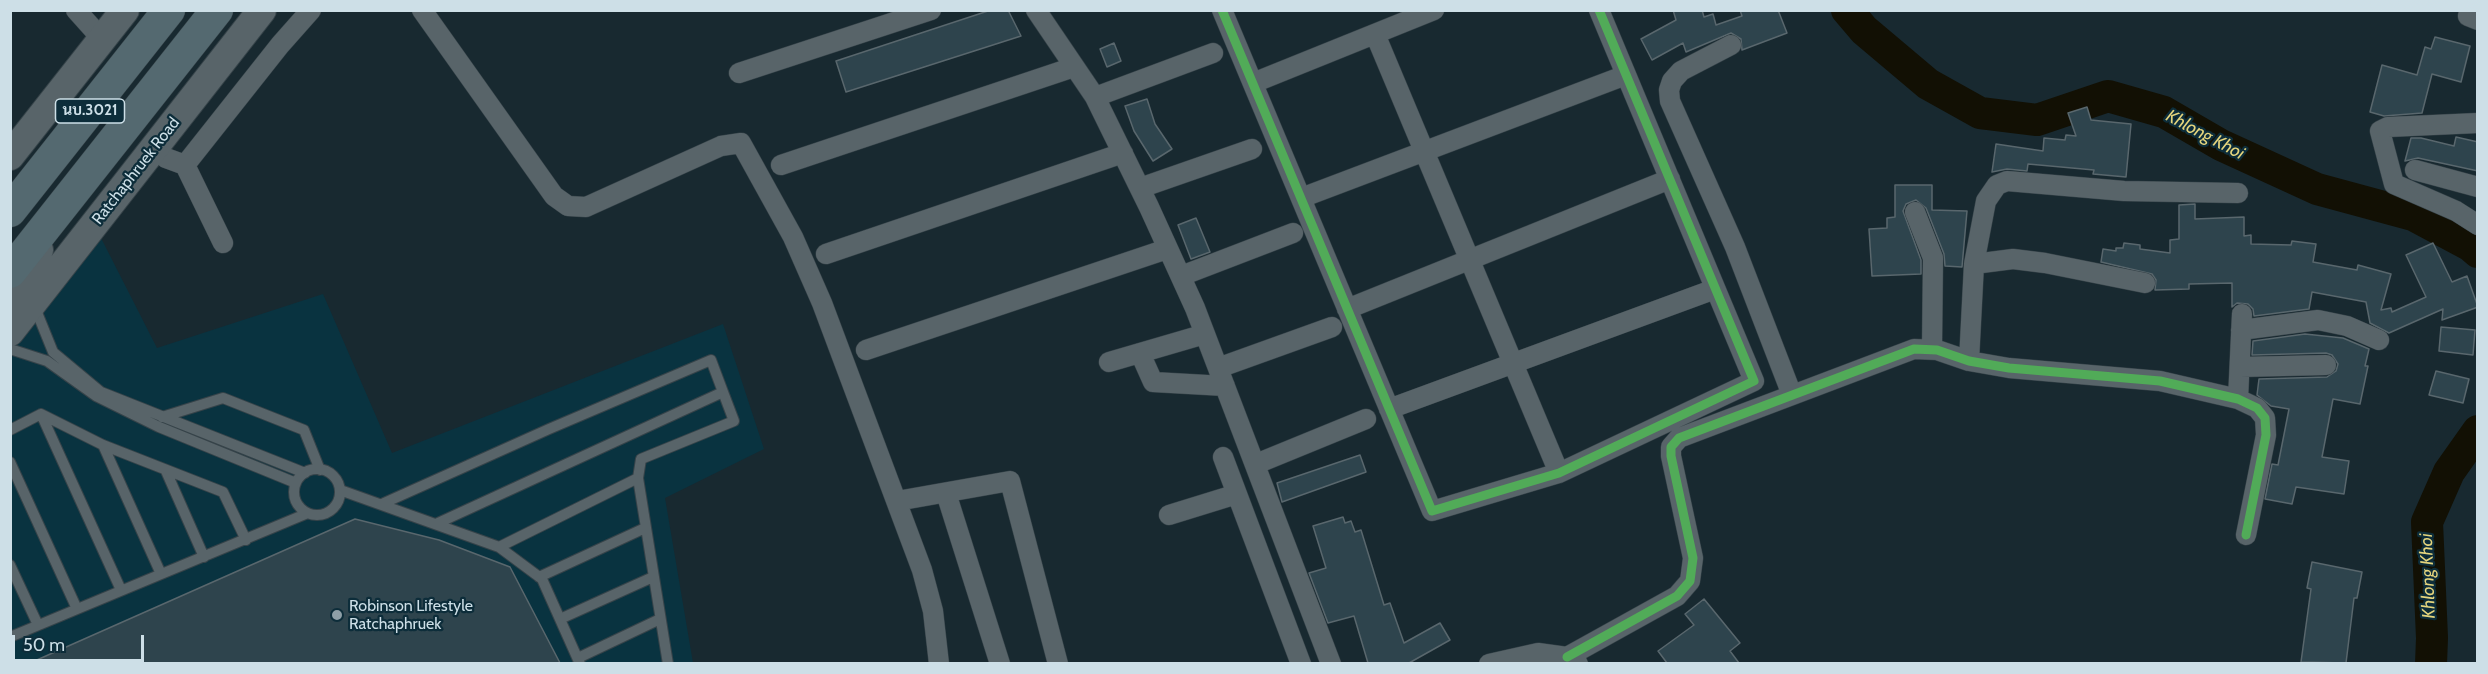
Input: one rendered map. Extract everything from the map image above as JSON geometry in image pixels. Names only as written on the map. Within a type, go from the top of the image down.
[{"type":"main road","name":"นบ.3021","points":[[10,156],[125,10]]},
{"type":"main road","points":[[68,84],[159,10]]},
{"type":"main road","name":"นบ.3021","points":[[10,211],[170,10]]},
{"type":"main road","name":"นบ.3021","points":[[10,272],[217,10]]},
{"type":"main road","name":"Ratchaphruek Road","points":[[10,332],[22,302],[155,148],[262,10]]},
{"type":"main road","points":[[22,302],[68,198]]},
{"type":"street","points":[[76,10],[102,39]]},
{"type":"street","points":[[185,165],[280,45],[311,10]]},
{"type":"street","points":[[422,10],[554,196],[568,206],[586,207],[721,146],[741,143],[793,237],[822,303],[922,570],[933,611],[939,663]]},
{"type":"street","points":[[739,73],[931,10]]},
{"type":"street","points":[[1222,10],[1432,511],[1559,473],[1754,381],[1599,10]]},
{"type":"street","points":[[1253,83],[1434,10]]},
{"type":"street","points":[[1043,12],[1074,67],[1095,97],[1124,153],[1181,276],[1256,464],[1331,663]]},
{"type":"street","points":[[1375,34],[1559,473]]},
{"type":"street","points":[[1731,45],[1681,71],[1672,81],[1669,90],[1670,101],[1735,247],[1792,395]]},
{"type":"street","points":[[1095,97],[1213,53]]},
{"type":"street","points":[[781,165],[1074,67]]},
{"type":"street","points":[[1301,198],[1626,75]]},
{"type":"street","points":[[2478,123],[2388,127],[2380,131],[2394,184],[2456,211],[2478,225]]},
{"type":"street","points":[[155,148],[166,158],[185,165],[223,243]]},
{"type":"street","points":[[1140,188],[1252,149]]},
{"type":"street","points":[[826,254],[1124,153]]},
{"type":"street","points":[[2415,170],[2478,188]]},
{"type":"street","points":[[1347,309],[1670,179]]},
{"type":"street","points":[[1969,361],[1974,264],[1986,201],[1997,184],[2007,181],[2124,191],[2238,193]]},
{"type":"street","points":[[1915,212],[1933,258],[1932,349]]},
{"type":"street","points":[[1181,276],[1293,233]]},
{"type":"street","points":[[866,350],[1167,249]]},
{"type":"street","points":[[1974,264],[2013,259],[2145,283]]},
{"type":"street","points":[[1389,409],[1715,289]]},
{"type":"street","points":[[2238,399],[2242,322],[2318,320],[2347,326],[2379,340]]},
{"type":"street","points":[[1140,353],[1153,382],[1222,377],[1332,327]]},
{"type":"street","points":[[1109,362],[1205,334]]},
{"type":"street","points":[[1489,663],[1538,653],[1573,660],[1677,596],[1690,581],[1693,558],[1671,456],[1671,447],[1679,438],[1914,349],[1932,349],[1969,361],[2043,372],[2160,381],[2238,399],[2257,408],[2265,418],[2266,435],[2246,536]]},
{"type":"street","points":[[2240,366],[2326,366]]},
{"type":"street","points":[[1256,464],[1366,419]]},
{"type":"street","points":[[1223,457],[1301,663]]},
{"type":"street","points":[[897,501],[1010,482],[1058,663]]},
{"type":"street","points":[[946,493],[1000,663]]},
{"type":"street","points":[[1169,515],[1237,494]]},
{"type":"lane","points":[[22,302],[53,352],[101,392],[305,473],[320,470],[333,476],[340,490],[340,497],[333,509],[320,515],[308,513],[297,503],[296,483],[305,473]]},
{"type":"lane","points":[[10,349],[47,361],[96,396],[159,427],[296,483]]},
{"type":"lane","points":[[384,503],[711,360],[734,421],[641,459],[638,478],[668,663]]},
{"type":"lane","points":[[438,523],[723,392]]},
{"type":"lane","points":[[162,417],[223,398],[304,430],[320,470]]},
{"type":"lane","points":[[10,430],[41,414]]},
{"type":"lane","points":[[41,414],[103,445],[223,492],[246,540]]},
{"type":"lane","points":[[41,414],[121,590]]},
{"type":"lane","points":[[103,445],[161,574]]},
{"type":"lane","points":[[10,462],[77,609]]},
{"type":"lane","points":[[166,471],[204,557]]},
{"type":"lane","points":[[499,547],[638,478]]},
{"type":"lane","points":[[340,490],[384,503],[499,547],[539,577],[579,661],[660,619]]},
{"type":"lane","points":[[10,637],[308,513]]},
{"type":"lane","points":[[539,577],[645,528]]},
{"type":"lane","points":[[10,565],[38,625]]},
{"type":"lane","points":[[560,619],[653,577]]},
{"type":"shaded area","name":"Robinson Lifestyle Ratchaphruek","points":[[101,238],[157,348],[323,294],[392,453],[723,324],[764,449],[665,498],[693,663],[11,664],[11,350]]},
{"type":"building","points":[[991,10],[1008,10],[1021,36],[846,92],[836,61]]},
{"type":"building","points":[[1673,10],[1702,10],[1704,17],[1713,14],[1716,25],[1742,16],[1740,10],[1778,10],[1787,33],[1742,50],[1741,39],[1731,33],[1686,52],[1683,43],[1652,60],[1641,39],[1676,20]]},
{"type":"building","points":[[2435,37],[2470,46],[2461,82],[2432,74],[2422,113],[2384,116],[2370,112],[2382,65],[2417,75],[2425,47],[2431,49]]},
{"type":"building","points":[[1114,43],[1121,61],[1107,67],[1100,49]]},
{"type":"building","points":[[1147,99],[1155,124],[1172,149],[1153,161],[1134,131],[1125,106]]},
{"type":"building","points":[[2087,107],[2091,120],[2131,124],[2126,177],[2093,174],[2094,170],[2028,164],[2027,171],[2007,169],[1992,172],[1996,144],[2043,151],[2044,138],[2065,140],[2066,135],[2076,136],[2068,113]]},
{"type":"building","points":[[2456,137],[2478,142],[2478,171],[2418,158],[2405,161],[2411,138],[2421,138],[2454,146]]},
{"type":"building","points":[[1895,185],[1932,185],[1932,210],[1967,211],[1962,267],[1945,266],[1944,254],[1926,208],[1916,200],[1906,204],[1903,211],[1921,260],[1921,274],[1872,276],[1869,229],[1887,228],[1887,218],[1895,217]]},
{"type":"building","points":[[2195,204],[2195,219],[2244,217],[2244,236],[2251,235],[2251,244],[2291,245],[2292,241],[2316,244],[2313,262],[2357,270],[2358,265],[2391,274],[2381,310],[2391,308],[2392,312],[2426,297],[2406,255],[2433,243],[2452,282],[2467,276],[2478,307],[2442,320],[2443,309],[2389,333],[2370,323],[2366,302],[2312,292],[2309,309],[2254,316],[2253,309],[2248,304],[2237,303],[2232,307],[2232,283],[2189,284],[2189,289],[2155,290],[2156,280],[2152,274],[2101,262],[2103,249],[2116,251],[2116,248],[2123,248],[2124,243],[2140,245],[2140,249],[2170,253],[2170,240],[2179,239],[2179,205]]},
{"type":"building","points":[[1196,218],[1210,252],[1191,259],[1178,225]]},
{"type":"building","points":[[2441,327],[2475,330],[2473,355],[2439,351]]},
{"type":"building","points":[[2305,334],[2343,338],[2369,349],[2365,366],[2368,366],[2360,404],[2333,399],[2322,457],[2349,461],[2344,494],[2296,487],[2292,504],[2265,499],[2272,464],[2278,465],[2289,409],[2271,406],[2257,395],[2259,379],[2327,377],[2336,371],[2338,364],[2332,355],[2326,353],[2252,355],[2253,341]]},
{"type":"building","points":[[2436,371],[2469,379],[2463,403],[2429,395]]},
{"type":"building","points":[[1360,455],[1366,472],[1282,502],[1277,483]]},
{"type":"building","points":[[1343,517],[1345,523],[1351,521],[1355,532],[1361,530],[1384,605],[1390,603],[1404,643],[1440,623],[1450,640],[1409,663],[1368,663],[1354,616],[1328,623],[1309,573],[1326,568],[1313,526]]},
{"type":"building","name":"Robinson Lifestyle Ratchaphruek","points":[[355,519],[439,540],[510,567],[560,663],[30,663]]},
{"type":"building","points":[[2312,562],[2362,572],[2357,598],[2354,598],[2346,663],[2301,662],[2311,589],[2307,588]]},
{"type":"building","points":[[1704,599],[1740,643],[1730,651],[1739,663],[1667,663],[1658,651],[1694,625],[1685,614]]},
{"type":"waterway","name":"Khlong Khoi","points":[[1847,10],[1864,30],[1928,84],[1980,113],[2037,120],[2108,96],[2164,112],[2221,145],[2317,189],[2413,215],[2478,252]]},
{"type":"waterway","name":"Khlong Khoi","points":[[2431,664],[2427,522],[2449,472],[2478,431]]},
{"type":"cycle path","points":[[1222,10],[1432,511],[1559,473],[1754,381],[1599,10]]},
{"type":"cycle path","points":[[1567,657],[1677,596],[1690,581],[1693,558],[1671,456],[1671,447],[1679,438],[1914,349],[1937,350],[1969,361],[2009,368],[2160,381],[2238,399],[2257,408],[2265,418],[2266,435],[2246,535]]},
{"type":"place","name":"Robinson Lifestyle Ratchaphruek","points":[[337,615]]}]
